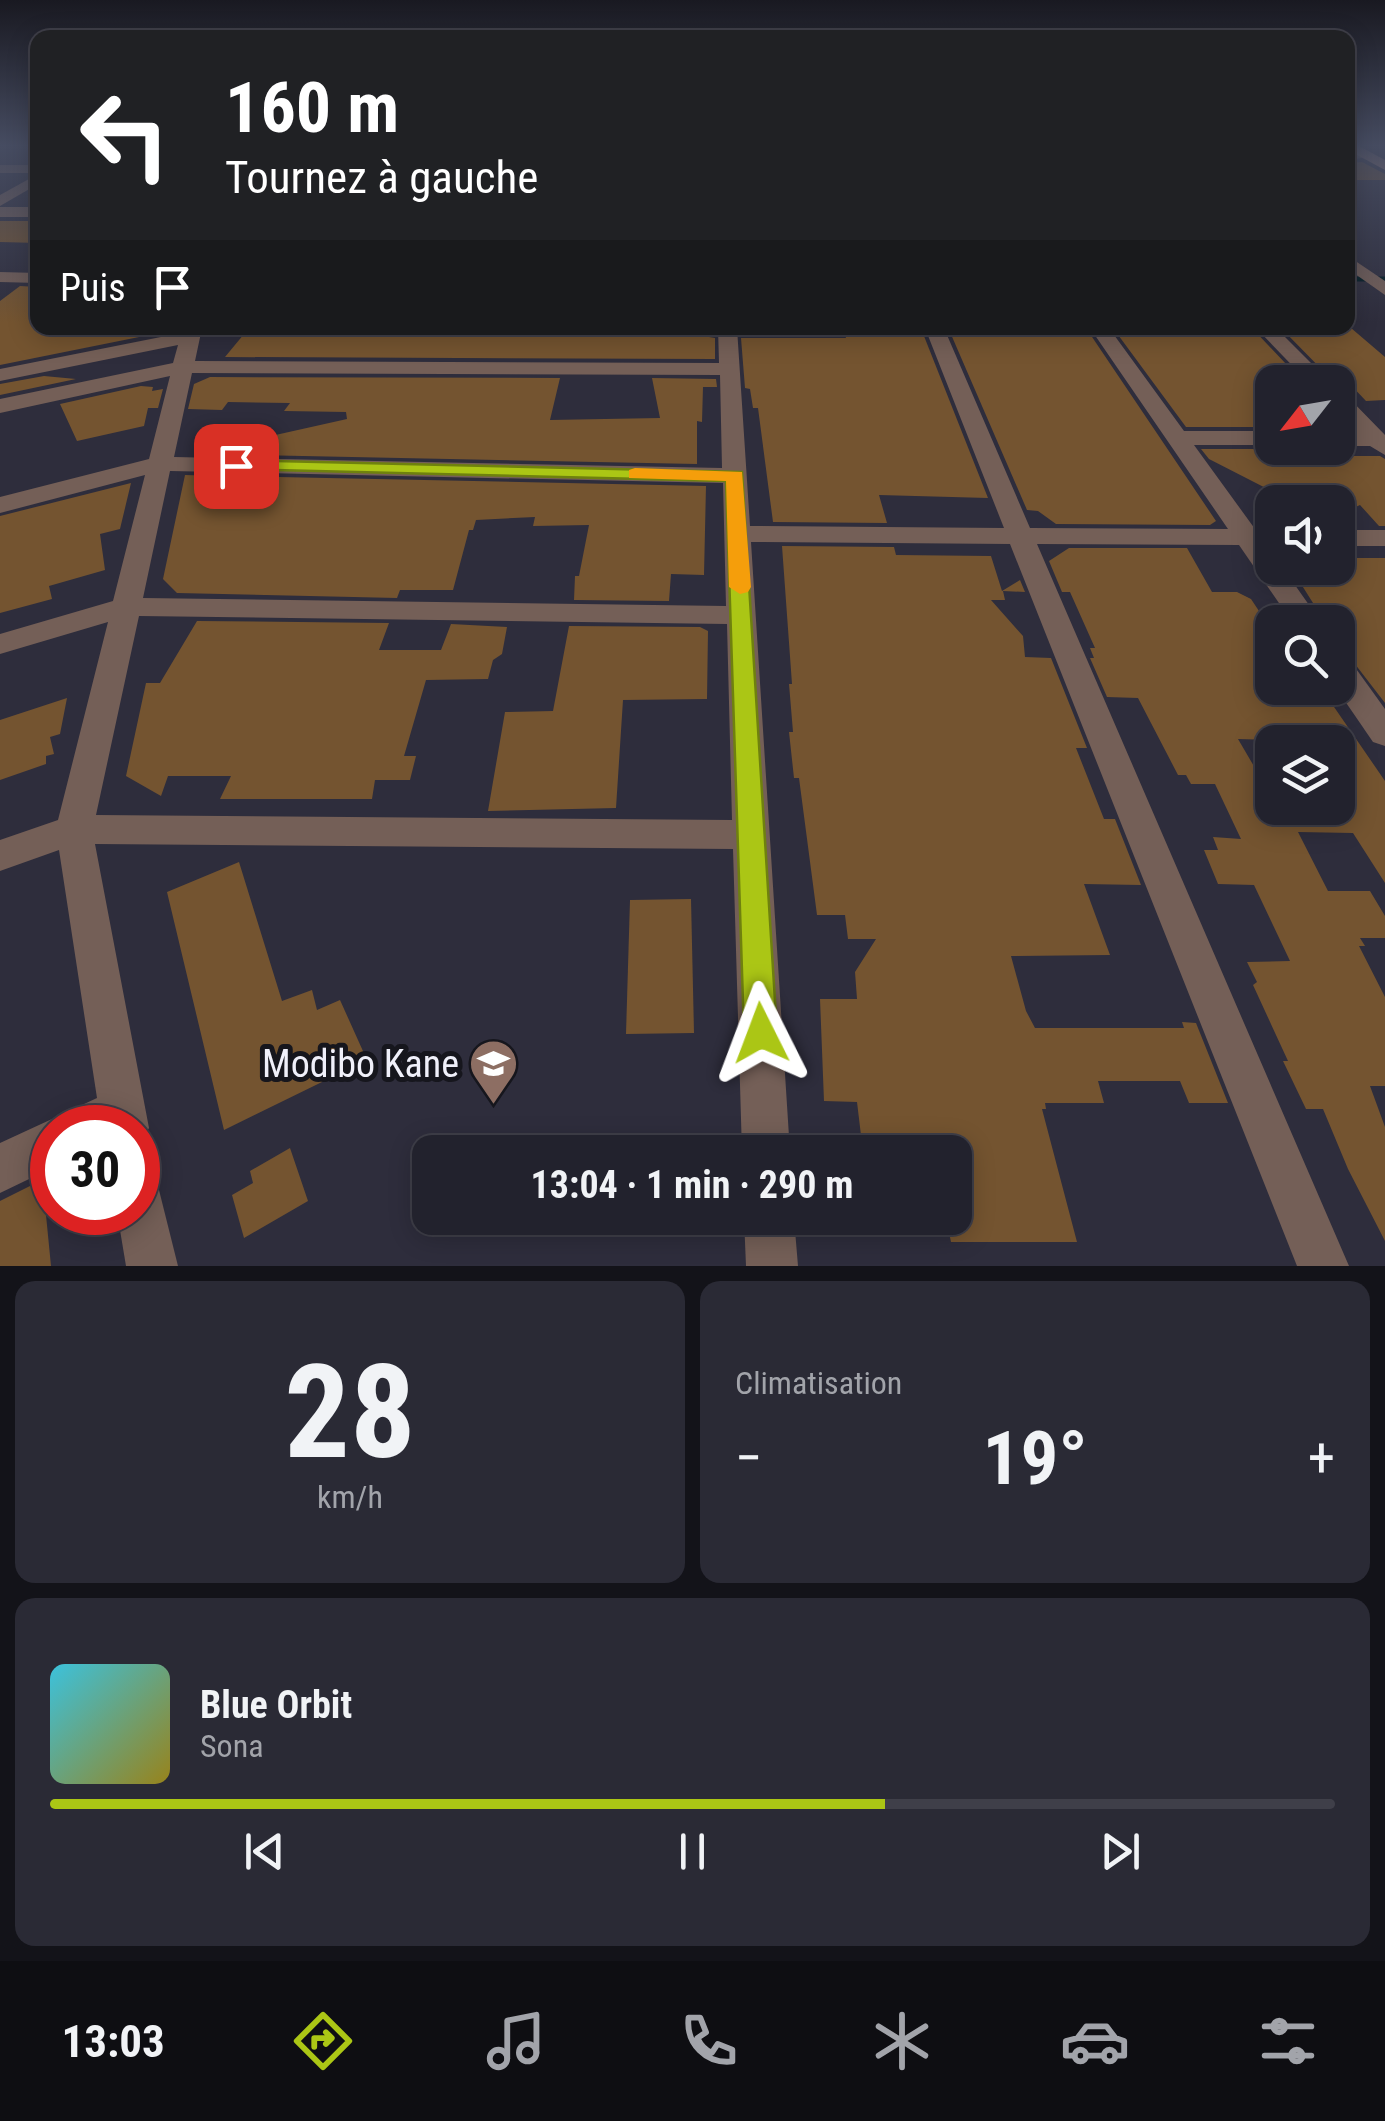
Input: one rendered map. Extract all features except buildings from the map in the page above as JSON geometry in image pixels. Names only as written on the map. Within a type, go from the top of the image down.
[{"type":"street","points":[[0,212],[30,212]]},
{"type":"street","points":[[1355,266],[1382,286]]},
{"type":"street","points":[[0,278],[30,278]]},
{"type":"street","points":[[1355,284],[1382,286]]},
{"type":"street","points":[[0,375],[178,335]]},
{"type":"street","points":[[109,1105],[74,829],[190,335]]},
{"type":"street","points":[[728,335],[765,1135]]},
{"type":"street","points":[[937,335],[1324,1266]]},
{"type":"street","points":[[1104,335],[1177,438],[1255,531]]},
{"type":"street","points":[[1272,335],[1303,365]]},
{"type":"street","points":[[0,406],[183,367],[730,369]]},
{"type":"street","points":[[1355,417],[1381,443]]},
{"type":"street","points":[[1177,438],[1255,438]]},
{"type":"street","points":[[1355,441],[1381,443]]},
{"type":"street","points":[[0,505],[160,464],[735,476]]},
{"type":"street","points":[[738,534],[1255,537]]},
{"type":"street","points":[[1355,538],[1385,538]]},
{"type":"street","points":[[0,644],[126,608],[742,614]]},
{"type":"street","points":[[1355,691],[1385,734]]},
{"type":"street","points":[[0,856],[74,829],[752,835]]},
{"type":"street","points":[[0,1169],[30,1155]]},
{"type":"street","points":[[146,1235],[152,1266]]},
{"type":"street","points":[[770,1235],[772,1266]]},
{"type":"waterway","points":[[1355,279],[1385,279]]},
{"type":"slow traffic","points":[[635,474],[735,476],[740,587]]},
{"type":"place","name":"Modibo Kane","points":[[494,1106]]},
{"type":"route","points":[[236,466],[735,476],[761,1033]]}]
